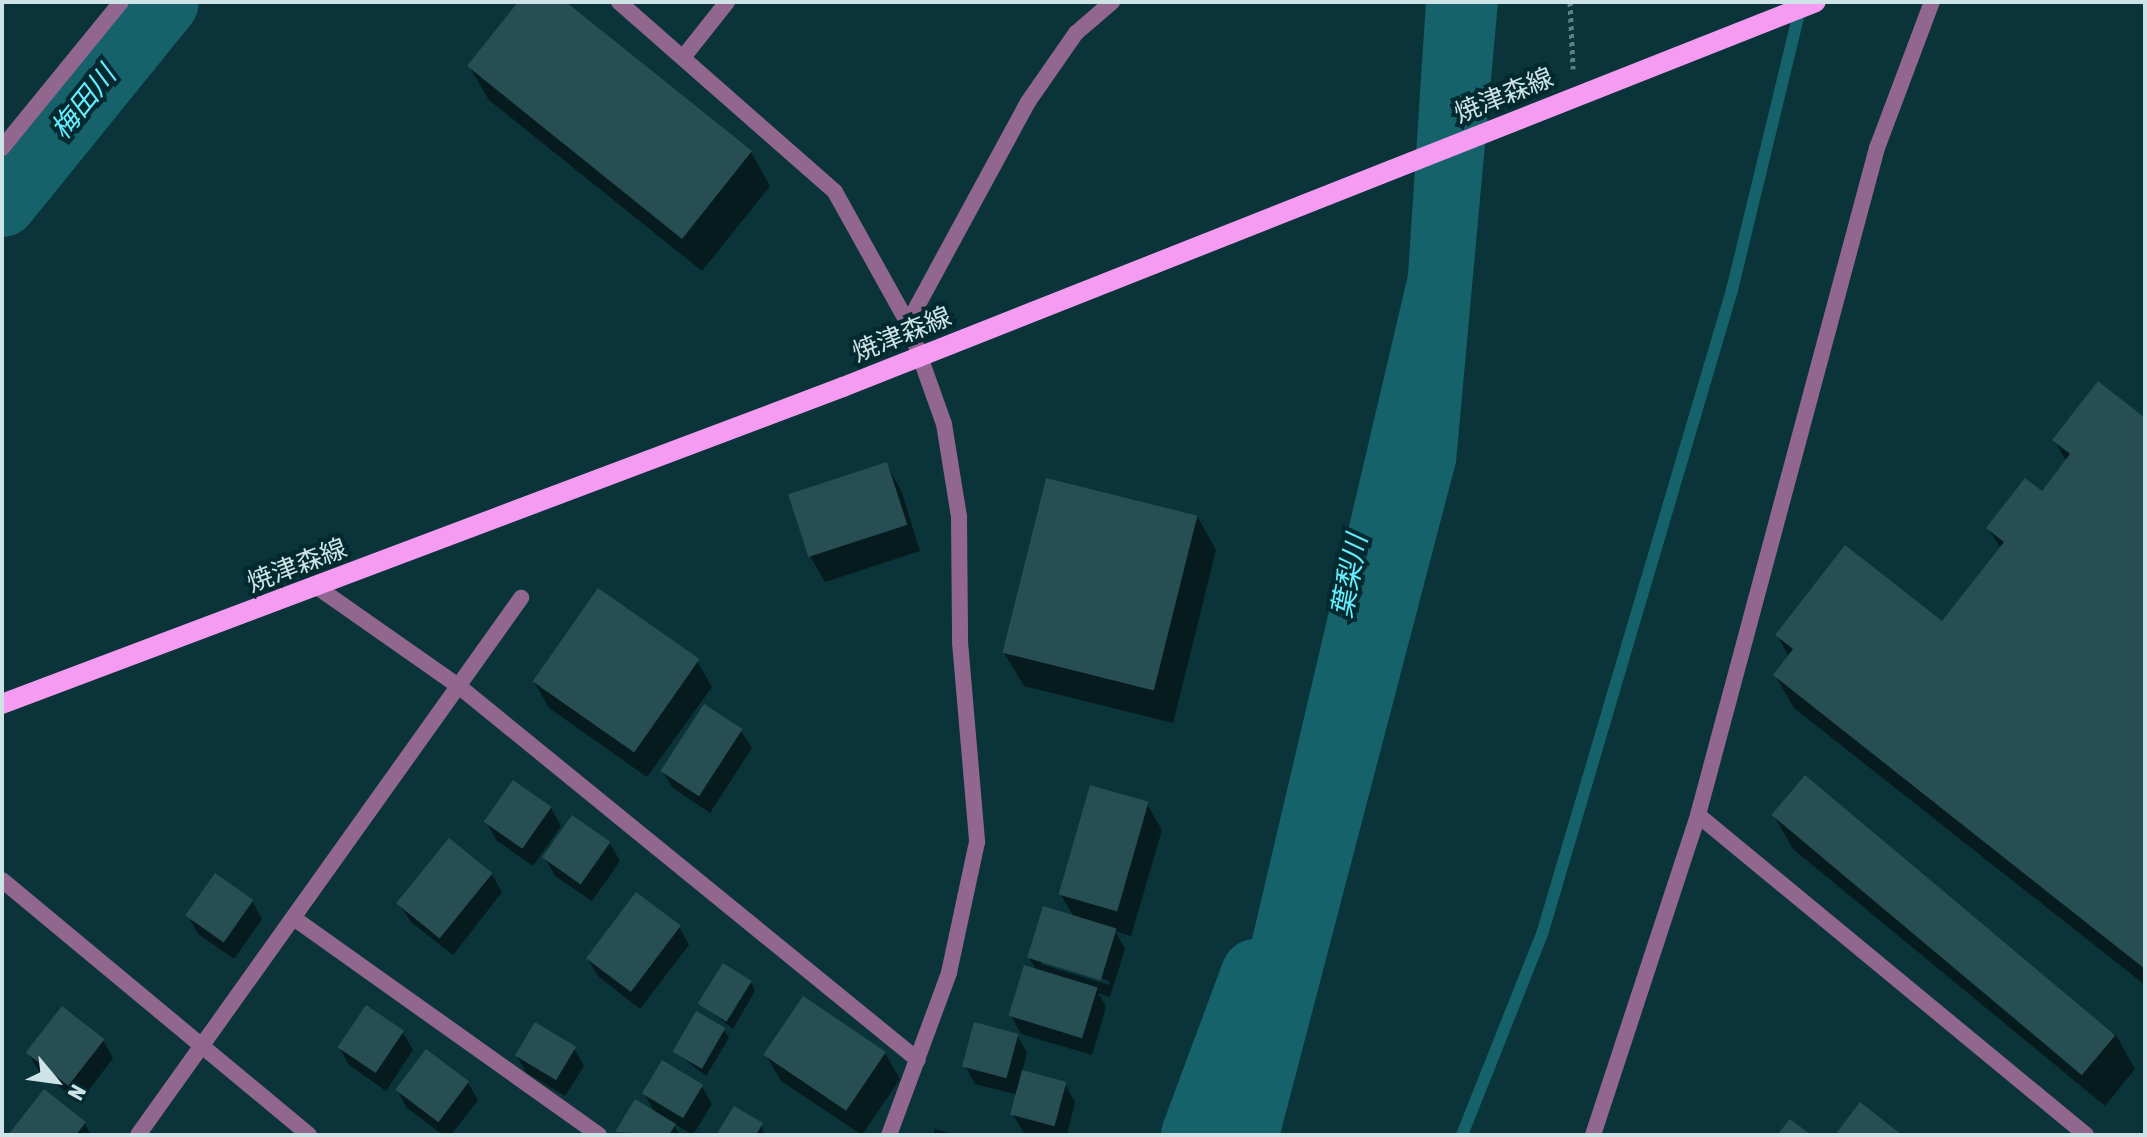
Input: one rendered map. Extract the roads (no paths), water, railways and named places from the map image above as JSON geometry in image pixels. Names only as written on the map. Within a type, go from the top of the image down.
[{"type":"main road","name":"焼津森線","points":[[2,704],[317,587],[921,355],[1816,2]]},
{"type":"street","points":[[2,148],[121,2]]},
{"type":"street","points":[[619,2],[685,55],[835,192],[908,323],[944,424],[959,517],[960,642],[977,842],[949,973],[889,1135]]},
{"type":"street","points":[[685,55],[727,2]]},
{"type":"street","points":[[908,323],[1028,102],[1076,33],[1112,2]]},
{"type":"street","points":[[1593,1135],[1698,815],[1877,148],[1932,2]]},
{"type":"street","points":[[317,587],[461,688],[918,1060]]},
{"type":"street","points":[[138,1135],[461,688],[521,598]]},
{"type":"street","points":[[1698,815],[2086,1135]]},
{"type":"street","points":[[2,880],[309,1135]]},
{"type":"street","points":[[295,919],[599,1135]]},
{"type":"water","points":[[1426,2],[1498,2],[1456,462],[1280,1135],[1206,1135],[1408,275]]},
{"type":"waterway","name":"梅田川","points":[[2,202],[164,2]]},
{"type":"waterway","points":[[1462,1135],[1543,931],[1732,290],[1801,5]]},
{"type":"waterway","name":"葉梨川","points":[[1196,1135],[1256,974]]}]
